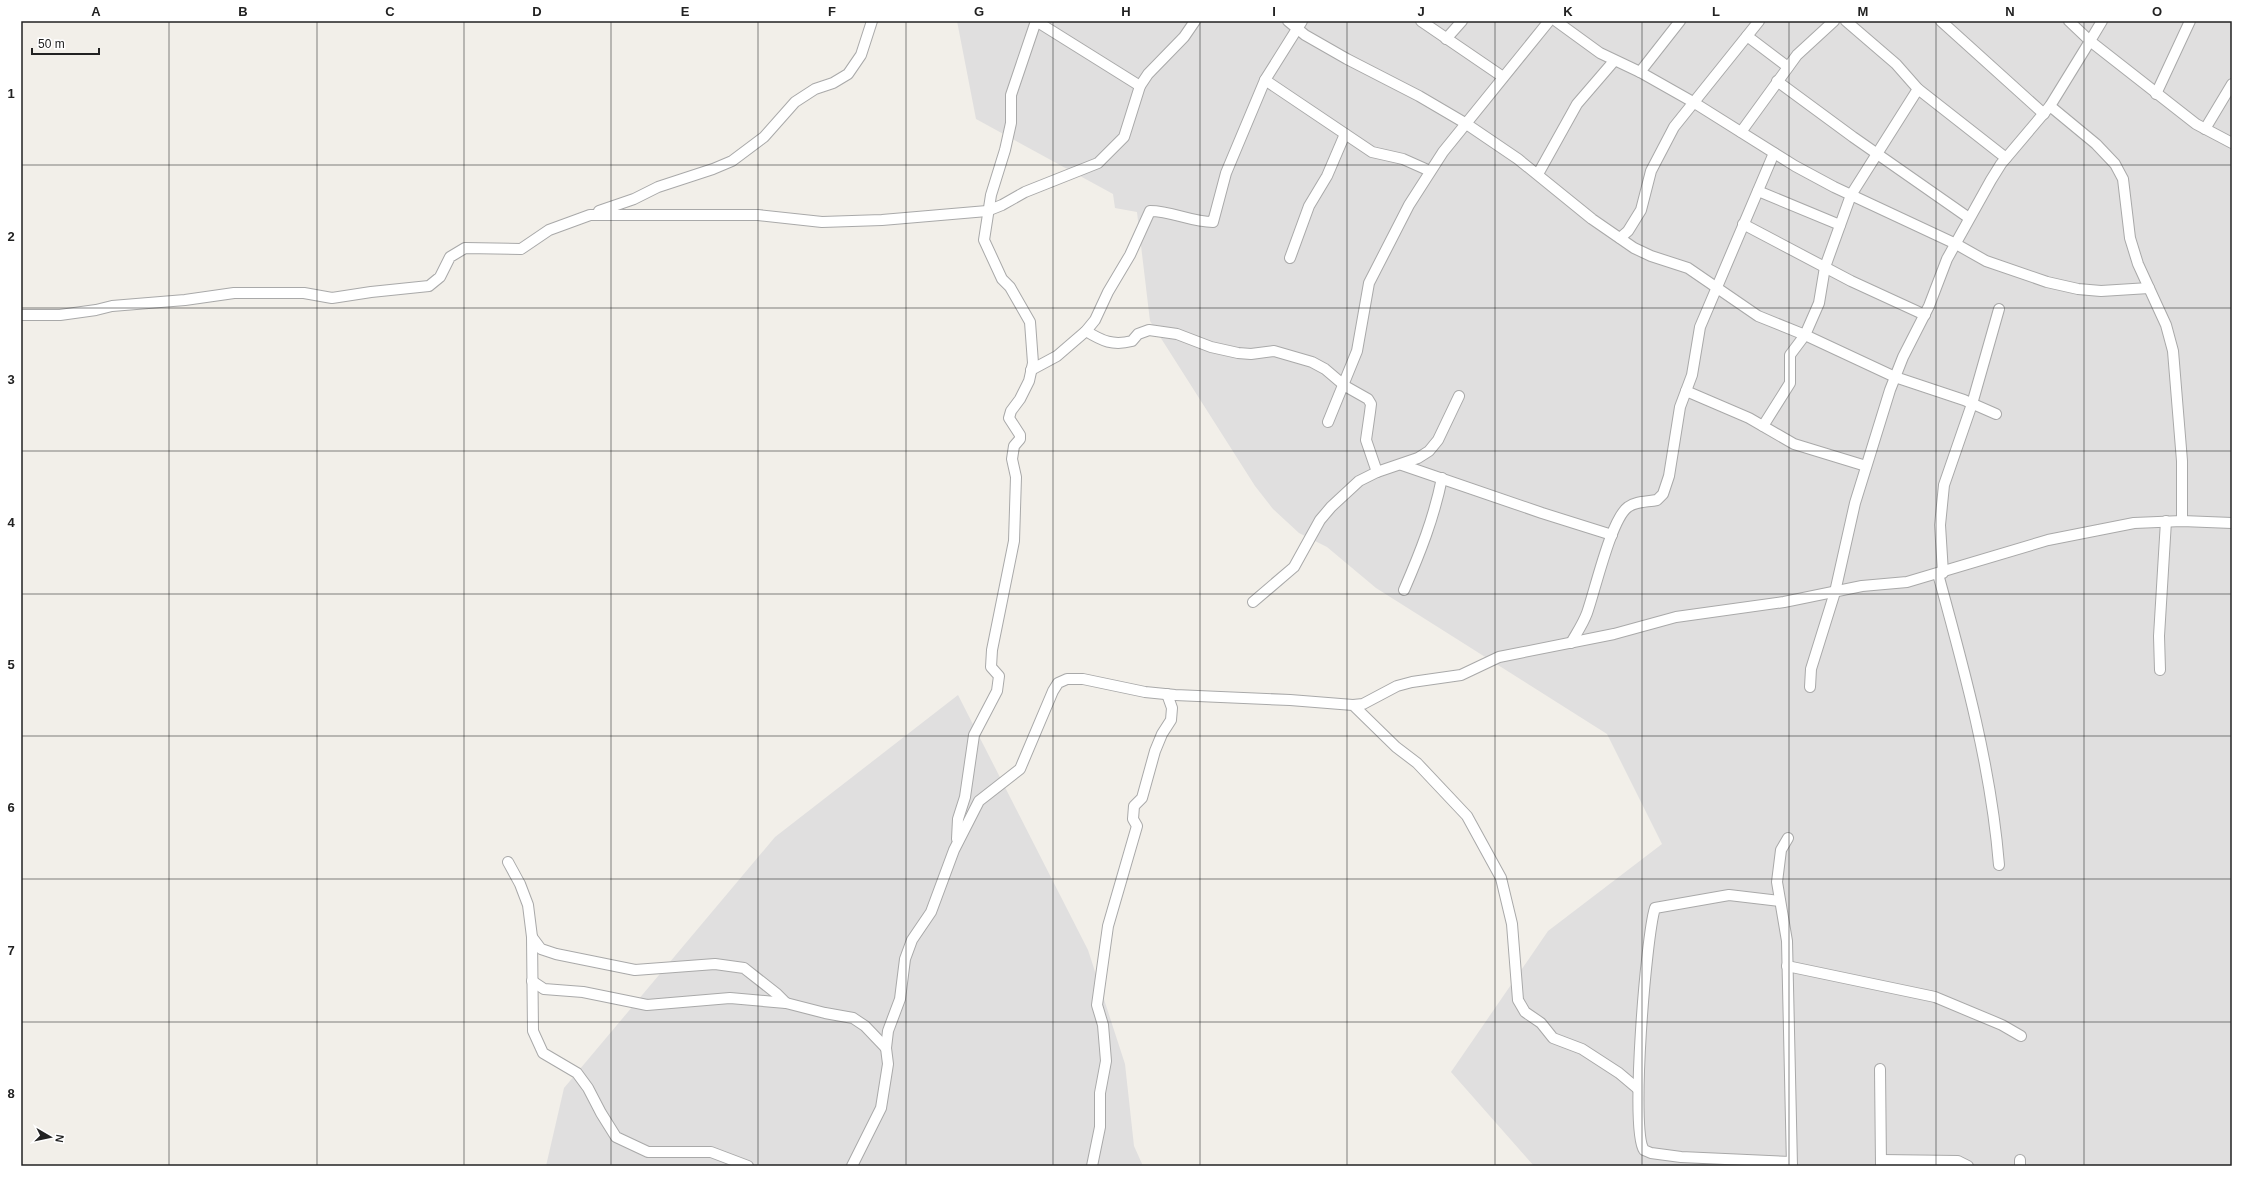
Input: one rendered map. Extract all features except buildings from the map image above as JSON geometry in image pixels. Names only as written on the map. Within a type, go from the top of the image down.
[{"type":"street","points":[[21,315],[68,314],[112,306],[185,300],[234,293],[304,293],[332,298],[370,292],[429,286],[440,277],[450,257],[465,248],[521,249],[549,230],[634,199],[658,187],[713,169],[732,161],[764,137],[795,102],[815,89],[833,83],[848,74],[860,55],[872,21]]},
{"type":"street","points":[[957,843],[958,819],[965,797],[974,735],[997,691],[999,676],[991,667],[992,650],[1014,541],[1016,477],[1012,459],[1014,446],[1020,439],[1020,435],[1009,418],[1011,410],[1020,399],[1029,381],[1033,363],[1030,322],[991,259],[984,240],[987,211],[1006,150],[1010,123],[1012,88],[1036,21],[1140,86]]},
{"type":"street","points":[[590,215],[743,214],[822,222],[882,220],[987,211],[1002,205],[1025,192],[1098,163],[1124,137],[1140,86],[1148,74],[1184,37],[1195,21]]},
{"type":"street","points":[[1421,21],[1503,77]]},
{"type":"street","points":[[1446,39],[1462,21]]},
{"type":"street","points":[[1556,21],[1614,61],[1640,72],[1693,102],[1774,153],[1852,195],[1956,244],[1986,261],[2010,270],[2078,289],[2101,291],[2149,288]]},
{"type":"street","points":[[1640,72],[1680,21]]},
{"type":"street","points":[[1620,238],[1628,231],[1641,210],[1652,171],[1658,156],[1674,127],[1760,21]]},
{"type":"street","points":[[1741,132],[1777,81],[1805,46],[1834,21]]},
{"type":"street","points":[[1846,21],[1896,64],[1918,89],[2006,158]]},
{"type":"street","points":[[1941,21],[2047,110],[2096,144],[2115,164],[2123,178],[2130,238],[2138,264],[2166,324],[2173,351],[2182,461],[2182,521]]},
{"type":"street","points":[[2069,21],[2090,41],[2156,94],[2205,129],[2232,143]]},
{"type":"street","points":[[1810,687],[1811,669],[1835,592],[1842,555],[1866,466],[1894,377],[1925,315],[1969,218],[2006,158],[2047,110],[2102,21]]},
{"type":"street","points":[[2156,94],[2190,21]]},
{"type":"street","points":[[1031,370],[1057,356],[1086,331],[1095,320],[1108,292],[1130,255],[1150,211],[1160,211],[1196,222],[1213,222],[1226,173],[1265,80],[1295,23],[1347,59],[1419,96],[1465,123],[1538,174],[1592,219],[1620,238],[1651,256],[1688,268],[1758,316],[1805,335],[1894,377],[1972,404],[1996,414]]},
{"type":"street","points":[[1328,422],[1345,386],[1357,351],[1369,283],[1410,205],[1430,171],[1465,123],[1503,77],[1544,23]]},
{"type":"street","points":[[1747,36],[1788,67]]},
{"type":"street","points":[[1538,174],[1577,104],[1614,61]]},
{"type":"street","points":[[1265,80],[1372,152],[1409,161],[1430,171]]},
{"type":"street","points":[[1777,81],[1876,154],[1969,218]]},
{"type":"street","points":[[2205,129],[2232,84]]},
{"type":"street","points":[[1763,426],[1790,383],[1790,355],[1805,335],[1819,303],[1825,267],[1852,195],[1876,154],[1918,89]]},
{"type":"street","points":[[1290,258],[1309,206],[1327,176],[1345,134]]},
{"type":"street","points":[[1571,643],[1586,615],[1612,535],[1626,508],[1636,502],[1657,500],[1664,494],[1669,476],[1680,407],[1692,375],[1700,327],[1774,153]]},
{"type":"street","points":[[1758,191],[1840,225]]},
{"type":"street","points":[[1743,224],[1825,267],[1925,315]]},
{"type":"street","points":[[1999,309],[1972,404],[1944,485],[1940,525],[1940,573],[1990,786],[1996,821],[1999,865]]},
{"type":"street","points":[[1086,331],[1104,342],[1112,343],[1132,341],[1138,334],[1149,330],[1177,334],[1211,347],[1238,353],[1251,354],[1274,351],[1312,362],[1324,369],[1345,386],[1362,394],[1371,404],[1366,440],[1377,472]]},
{"type":"street","points":[[1686,391],[1742,415],[1794,444],[1866,466]]},
{"type":"street","points":[[1253,602],[1294,567],[1309,538],[1331,507],[1359,481],[1377,472],[1402,465],[1429,451],[1438,440],[1459,396]]},
{"type":"street","points":[[1402,465],[1542,513],[1612,535]]},
{"type":"street","points":[[1404,590],[1425,541],[1436,508],[1442,478]]},
{"type":"street","points":[[2160,670],[2159,636],[2166,521]]},
{"type":"street","points":[[852,1166],[881,1108],[888,1064],[886,1048],[888,1031],[900,999],[905,959],[912,940],[931,912],[957,843],[979,801],[1020,769],[1058,683],[1067,679],[1083,679],[1167,694],[1290,700],[1353,705],[1364,704],[1397,686],[1462,675],[1499,657],[1647,627],[1676,617],[1784,602],[1835,592],[1907,582],[2048,540],[2134,523],[2182,521],[2232,523]]},
{"type":"street","points":[[1092,1166],[1100,1127],[1100,1093],[1105,1073],[1103,1025],[1097,1005],[1107,945],[1108,926],[1138,826],[1133,819],[1134,806],[1142,798],[1155,751],[1162,734],[1171,720],[1172,708],[1167,694]]},
{"type":"street","points":[[1353,705],[1396,747],[1417,763],[1468,816],[1501,878],[1512,924],[1518,1000],[1525,1012],[1541,1023],[1553,1038],[1582,1049],[1619,1073],[1638,1089]]},
{"type":"street","points":[[1780,901],[1729,895],[1655,908],[1642,1019],[1638,1089],[1639,1139],[1644,1150],[1651,1153],[1681,1157],[1792,1164],[1787,941],[1780,901],[1777,866],[1781,850],[1788,838]]},
{"type":"street","points":[[508,862],[520,884],[528,905],[532,937],[533,1031],[543,1053],[577,1073],[588,1088],[616,1137],[648,1152],[711,1152],[748,1166]]},
{"type":"street","points":[[532,937],[541,949],[556,954],[635,970],[715,964],[744,968],[786,1003]]},
{"type":"street","points":[[1787,966],[1935,997],[2002,1025],[2021,1036]]},
{"type":"street","points":[[532,981],[544,989],[583,992],[647,1005],[730,998],[786,1003],[825,1013],[853,1018],[865,1026],[886,1048]]},
{"type":"street","points":[[1880,1069],[1881,1163],[1958,1161],[1968,1166]]},
{"type":"shaded area","points":[[957,21],[2232,21],[2232,1166],[1534,1166],[1451,1072],[1548,931],[1662,844],[1607,734],[1376,588],[1327,547],[1299,533],[1273,509],[1255,486],[1150,321],[1137,212],[1115,208],[1113,194],[976,119]]},
{"type":"shaded area","points":[[958,695],[1088,950],[1125,1064],[1134,1146],[1143,1166],[546,1166],[564,1088],[775,837]]}]
